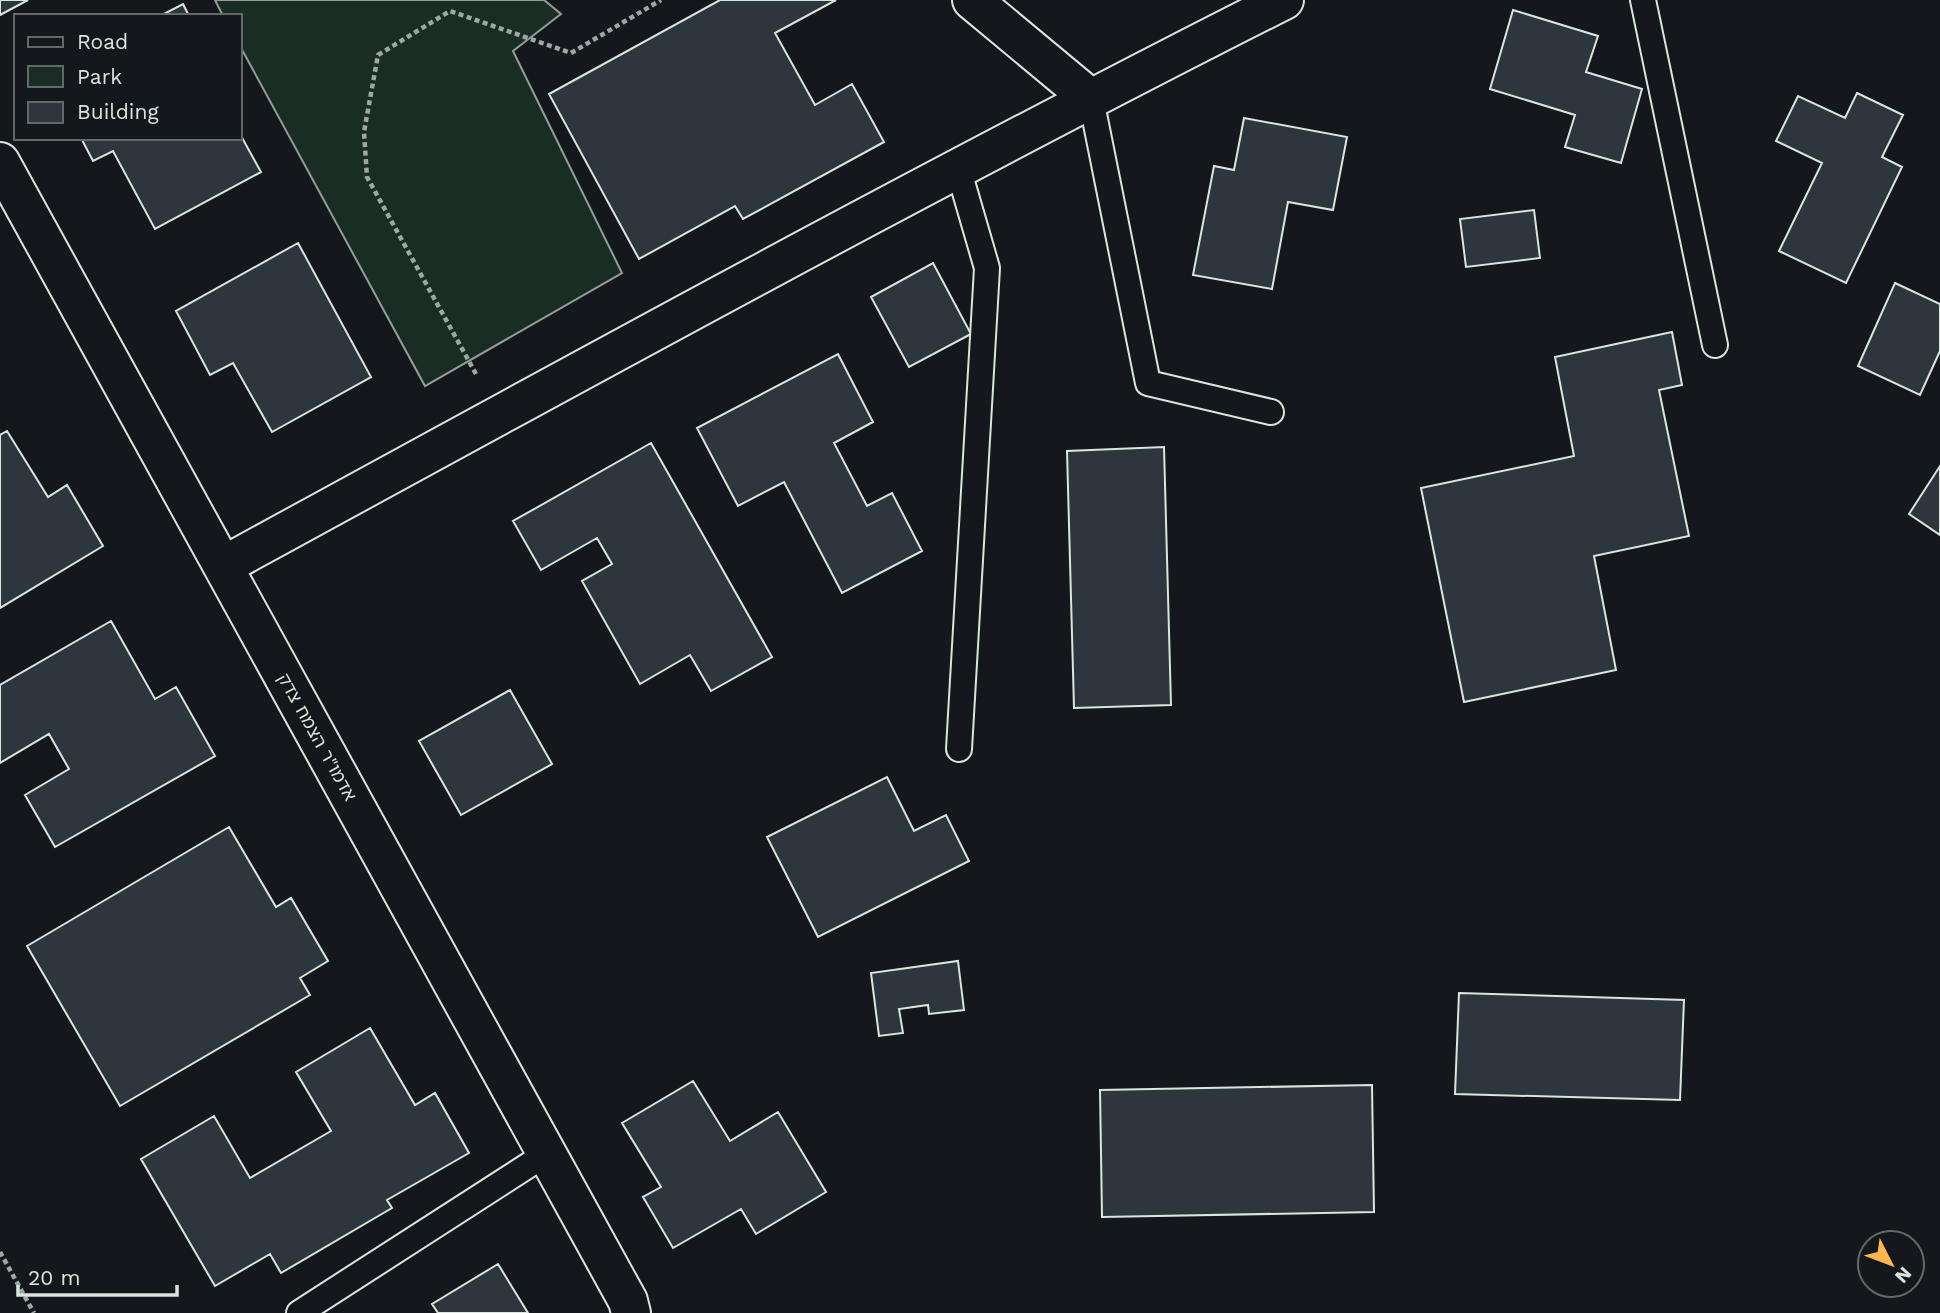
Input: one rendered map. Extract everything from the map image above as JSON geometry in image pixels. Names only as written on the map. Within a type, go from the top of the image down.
[{"type":"street","points":[[972,0],[1091,99]]},
{"type":"street","points":[[223,566],[958,168],[1284,0]]},
{"type":"street","name":"אדמו\"ר הצמח צדק","points":[[0,162],[628,1301],[631,1313]]},
{"type":"lane","points":[[1643,0],[1715,345]]},
{"type":"lane","points":[[1091,99],[1148,383],[1270,412]]},
{"type":"lane","points":[[958,168],[987,268],[959,749]]},
{"type":"lane","points":[[299,1313],[546,1154]]},
{"type":"path","points":[[499,415],[367,177],[365,132],[378,55],[450,11],[571,53],[661,0]]},
{"type":"path","points":[[0,1252],[34,1313]]},
{"type":"green space","points":[[215,0],[544,0],[561,14],[513,51],[622,273],[425,386],[242,50],[242,14],[222,14]]},
{"type":"building","points":[[0,0],[28,0],[0,15]]},
{"type":"building","points":[[720,0],[836,0],[775,33],[815,105],[852,84],[884,142],[743,219],[735,206],[639,259],[549,94]]},
{"type":"building","points":[[183,4],[188,14],[164,14]]},
{"type":"building","points":[[1513,10],[1598,36],[1586,72],[1642,89],[1621,163],[1565,147],[1575,115],[1490,89]]},
{"type":"building","points":[[1857,93],[1903,115],[1882,157],[1902,167],[1846,283],[1779,251],[1822,163],[1776,141],[1798,96],[1845,118]]},
{"type":"building","points":[[1244,118],[1347,137],[1333,210],[1288,202],[1272,289],[1193,275],[1214,166],[1234,170]]},
{"type":"building","points":[[242,138],[261,172],[155,229],[113,151],[93,161],[82,140],[242,140]]},
{"type":"building","points":[[1534,210],[1540,258],[1466,267],[1460,219]]},
{"type":"building","points":[[298,243],[371,377],[272,432],[233,363],[210,375],[176,311]]},
{"type":"building","points":[[933,263],[971,334],[909,367],[871,297]]},
{"type":"building","points":[[1895,283],[1940,304],[1940,351],[1920,395],[1858,366]]},
{"type":"building","points":[[1672,332],[1682,385],[1659,390],[1689,536],[1594,556],[1616,670],[1464,702],[1421,488],[1574,456],[1555,357]]},
{"type":"building","points":[[838,354],[873,422],[834,443],[867,506],[892,493],[922,551],[842,593],[784,482],[738,506],[697,428]]},
{"type":"building","points":[[7,431],[48,497],[67,485],[103,546],[0,608],[0,435]]},
{"type":"building","points":[[651,443],[772,657],[711,691],[690,655],[640,684],[582,581],[612,564],[597,538],[541,570],[513,521]]},
{"type":"building","points":[[1164,447],[1171,705],[1074,708],[1067,451]]},
{"type":"building","points":[[1940,466],[1940,535],[1909,514]]},
{"type":"building","points":[[111,621],[155,699],[176,687],[215,756],[55,847],[25,795],[69,769],[49,734],[0,763],[0,685]]},
{"type":"building","points":[[510,690],[552,764],[461,815],[419,741]]},
{"type":"building","points":[[887,777],[914,831],[946,815],[969,861],[818,937],[767,837]]},
{"type":"building","points":[[229,827],[276,907],[291,898],[328,961],[300,978],[310,995],[120,1106],[27,946]]},
{"type":"building","points":[[958,961],[964,1010],[929,1014],[928,1005],[899,1009],[903,1033],[879,1036],[871,973]]},
{"type":"building","points":[[1459,993],[1684,1000],[1680,1100],[1455,1094]]},
{"type":"building","points":[[370,1028],[415,1105],[435,1093],[469,1153],[387,1200],[392,1208],[281,1273],[270,1254],[215,1286],[141,1159],[214,1116],[250,1178],[331,1131],[296,1072]]},
{"type":"building","points":[[693,1081],[730,1141],[778,1112],[826,1192],[756,1234],[741,1209],[673,1248],[643,1197],[661,1187],[622,1123]]},
{"type":"building","points":[[1372,1085],[1374,1212],[1102,1217],[1100,1090]]},
{"type":"building","points":[[498,1264],[528,1313],[438,1313],[432,1304]]}]
